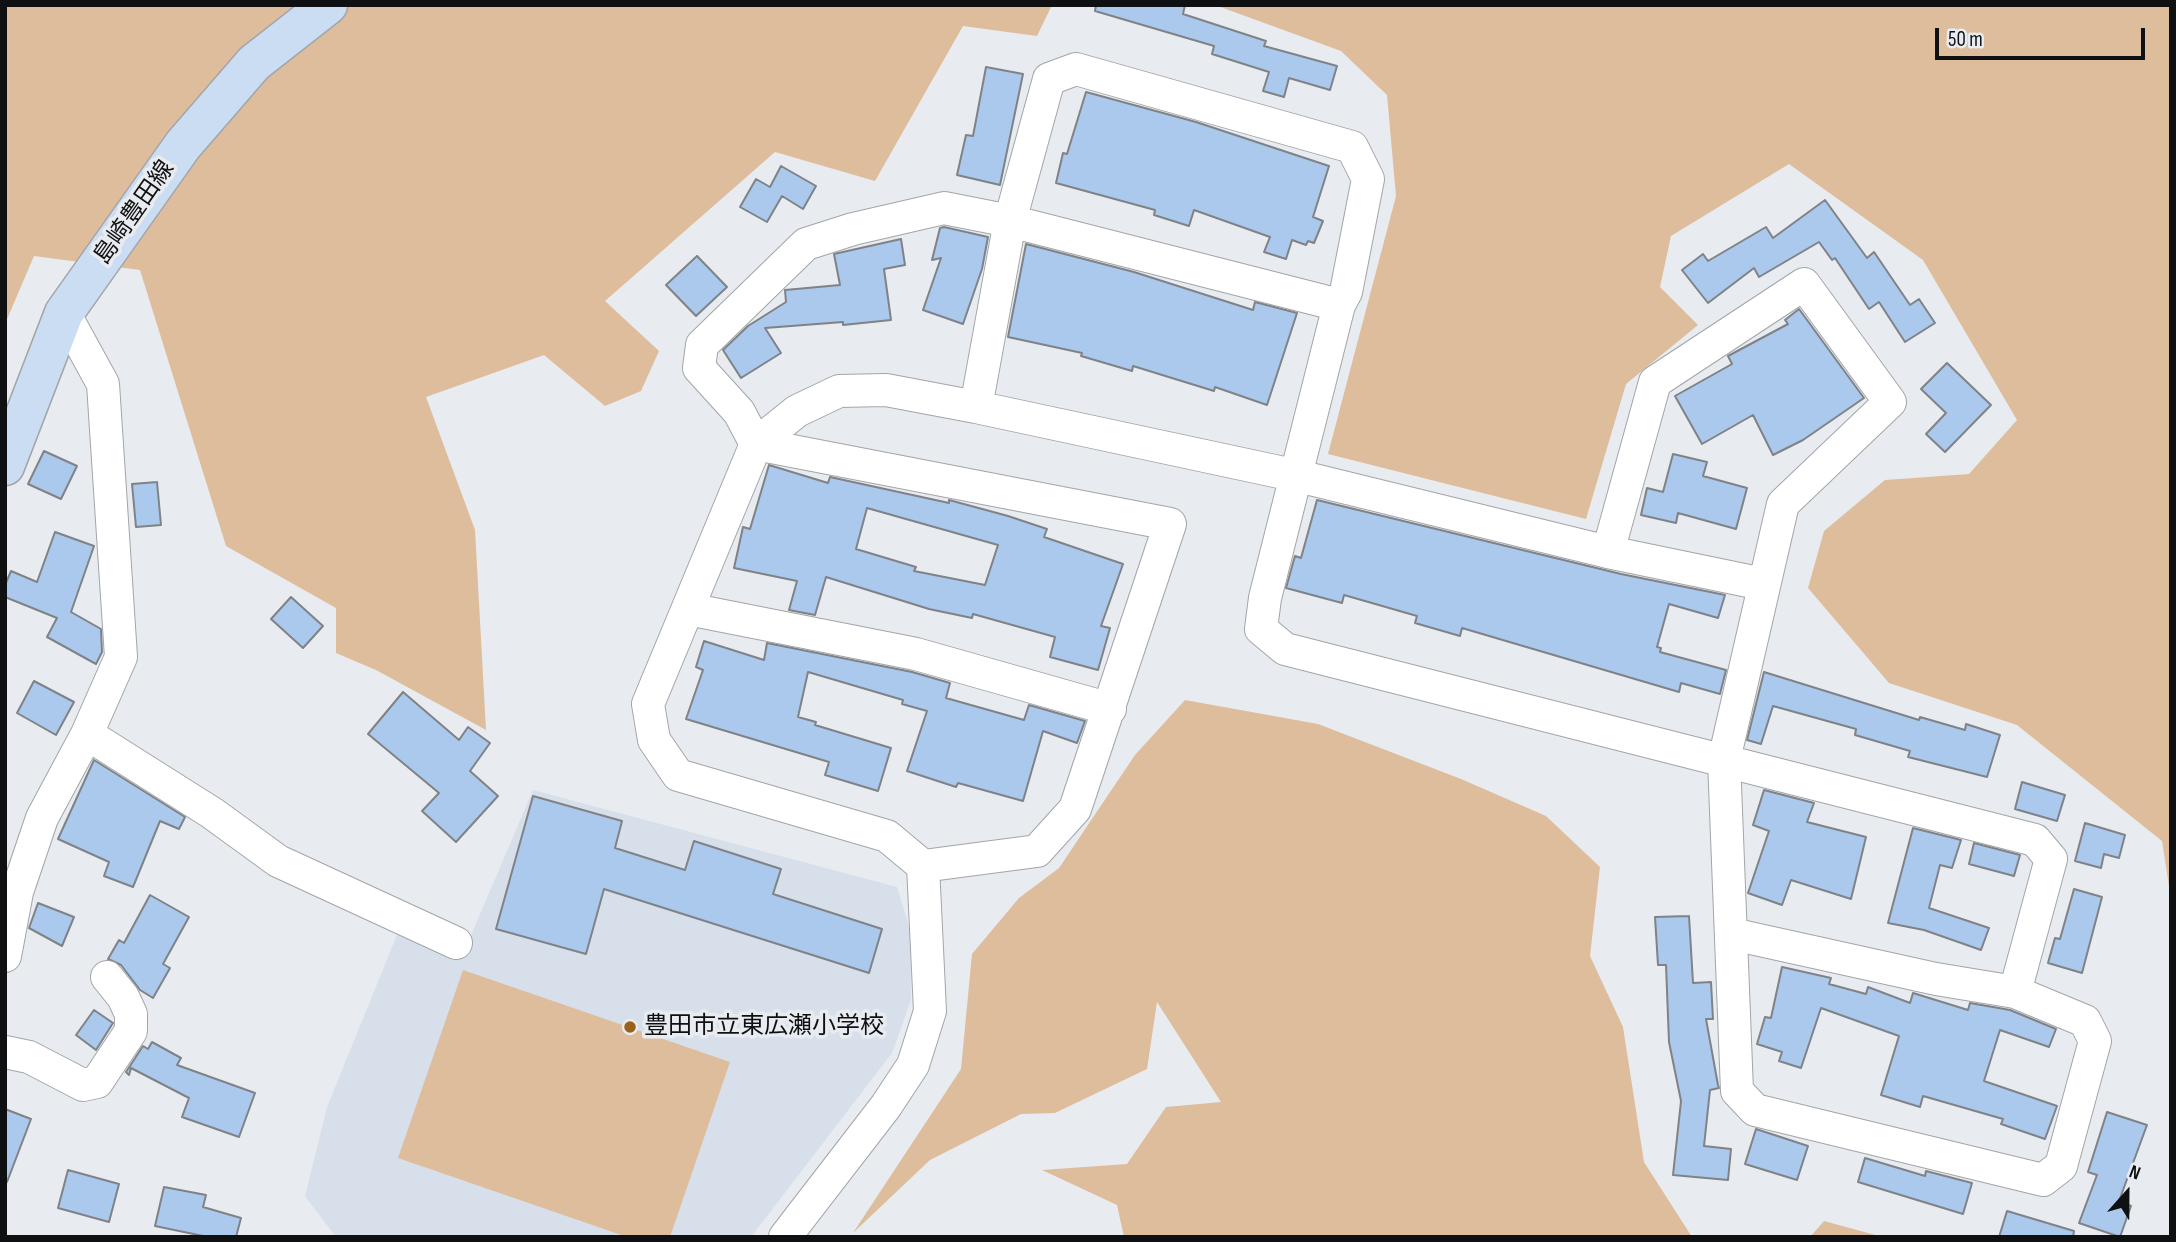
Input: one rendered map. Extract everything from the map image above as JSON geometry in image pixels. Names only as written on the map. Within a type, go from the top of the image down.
[{"type":"main road","name":"島崎豊田線","points":[[5,466],[64,313],[183,145],[254,63],[328,5]]},
{"type":"street","points":[[976,407],[1010,221],[1049,79],[1076,69],[1352,147],[1368,179],[1346,292],[1339,305],[1298,476],[1265,598],[1261,629],[1285,649],[2035,840],[2051,859],[2015,992]]},
{"type":"street","points":[[756,444],[739,412],[699,368],[702,345],[806,244],[853,229],[944,208],[1010,221],[1339,305]]},
{"type":"street","points":[[1608,552],[1655,382],[1804,284],[1890,402],[1783,504],[1763,584],[1724,760],[1737,1091],[1755,1110],[2043,1180],[2061,1166],[2095,1041],[2084,1021],[2015,992],[1936,979],[1732,934]]},
{"type":"street","points":[[5,956],[18,892],[42,818],[86,734],[121,657],[103,384],[64,313]]},
{"type":"street","points":[[756,444],[1170,524],[1075,809],[1037,851],[923,866],[887,836],[678,775],[654,740],[648,704],[756,444],[797,411],[839,391],[886,390],[976,407],[1298,476],[1608,552],[1763,584]]},
{"type":"street","points":[[688,609],[916,654],[1110,709]]},
{"type":"street","points":[[86,734],[212,813],[278,861],[456,943]]},
{"type":"street","points":[[785,1237],[886,1106],[913,1065],[930,1012],[923,866]]},
{"type":"street","points":[[5,1052],[29,1057],[83,1085],[97,1082],[131,1031],[131,1014],[123,997],[107,977]]},
{"type":"shaded area","points":[[5,5],[1052,5],[1037,36],[963,26],[875,181],[775,152],[605,301],[659,351],[641,391],[605,406],[544,355],[426,397],[475,530],[486,730],[376,670],[336,653],[336,608],[226,546],[140,270],[34,256],[5,324]]},
{"type":"shaded area","points":[[1215,5],[2171,5],[2171,899],[2162,841],[2017,725],[1889,683],[1808,588],[1824,531],[1885,480],[1969,474],[2017,420],[1923,260],[1789,164],[1671,236],[1660,287],[1698,325],[1626,384],[1586,519],[1328,454],[1396,196],[1387,95],[1341,51]]},
{"type":"shaded area","points":[[1185,700],[1318,724],[1461,779],[1546,816],[1600,867],[1590,956],[1623,1027],[1644,1162],[1692,1237],[1124,1237],[1117,1205],[1042,1170],[1127,1164],[1166,1107],[1221,1102],[1157,1002],[1147,1069],[1055,1113],[1021,1114],[930,1160],[853,1233],[961,1069],[972,954],[1019,898],[1059,868],[1135,755]]},
{"type":"shaded area","name":"豊田市立東広瀬小学校","points":[[533,790],[897,887],[910,930],[911,1000],[892,1053],[751,1237],[336,1237],[305,1196],[327,1107],[399,930],[463,954]]},
{"type":"shaded area","points":[[463,970],[730,1062],[670,1237],[627,1237],[398,1158]]},
{"type":"shaded area","points":[[1824,1221],[1879,1236],[1879,1237],[1810,1237]]},
{"type":"building","points":[[1096,5],[1185,5],[1183,14],[1266,41],[1264,46],[1337,66],[1330,90],[1289,78],[1284,97],[1263,91],[1269,72],[1212,54],[1214,46],[1095,11]]},
{"type":"building","points":[[986,67],[1023,74],[1000,185],[957,175],[966,135],[973,136]]},
{"type":"building","points":[[1086,92],[1196,122],[1329,166],[1313,217],[1323,221],[1314,243],[1308,241],[1306,245],[1292,240],[1286,259],[1264,252],[1270,237],[1194,210],[1189,226],[1154,215],[1155,210],[1056,183],[1063,153],[1067,154]]},
{"type":"building","points":[[781,166],[816,186],[803,209],[782,196],[767,222],[740,207],[756,179],[770,187]]},
{"type":"building","points":[[1825,200],[1867,258],[1874,252],[1910,305],[1919,299],[1935,323],[1905,342],[1879,302],[1869,309],[1835,258],[1832,260],[1819,242],[1759,277],[1754,268],[1708,303],[1682,270],[1703,254],[1708,261],[1766,227],[1773,238]]},
{"type":"building","points":[[940,228],[988,237],[982,269],[963,324],[923,310],[941,258],[932,260]]},
{"type":"building","points":[[901,239],[905,265],[884,269],[891,320],[765,328],[781,353],[741,378],[723,350],[748,326],[786,302],[785,290],[840,285],[834,254]]},
{"type":"building","points":[[1026,244],[1134,272],[1253,310],[1255,302],[1297,313],[1267,405],[1215,387],[1214,391],[1133,366],[1132,371],[1081,356],[1082,353],[1008,337]]},
{"type":"building","points":[[697,256],[727,287],[696,316],[666,285]]},
{"type":"building","points":[[1799,309],[1864,398],[1803,440],[1773,455],[1753,415],[1702,444],[1675,396],[1732,364],[1728,356],[1788,324],[1785,320]]},
{"type":"building","points":[[1947,363],[1991,405],[1945,452],[1926,434],[1946,413],[1921,389]]},
{"type":"building","points":[[44,451],[77,466],[61,499],[28,484]]},
{"type":"building","points":[[1673,454],[1707,462],[1703,476],[1747,488],[1736,529],[1678,513],[1676,523],[1641,515],[1647,488],[1663,492]]},
{"type":"building","points":[[769,465],[828,483],[830,477],[949,503],[949,500],[1047,529],[1044,537],[1123,564],[1101,626],[1110,628],[1098,670],[1050,657],[1055,637],[973,614],[972,618],[929,609],[826,577],[815,615],[789,610],[797,581],[734,568],[743,527],[750,529]],"holes":[[[867,508],[998,545],[985,585],[914,571],[916,567],[856,549]]]},
{"type":"building","points":[[157,482],[161,525],[136,527],[132,484]]},
{"type":"building","points":[[1317,500],[1621,574],[1725,595],[1718,618],[1669,604],[1657,647],[1661,648],[1660,652],[1726,670],[1720,694],[1681,683],[1679,692],[1462,628],[1460,636],[1415,623],[1417,616],[1344,595],[1342,603],[1286,588],[1295,556],[1301,558]]},
{"type":"building","points":[[55,532],[94,546],[71,612],[101,629],[102,652],[96,664],[47,637],[57,618],[5,597],[5,585],[11,571],[37,582]]},
{"type":"building","points":[[291,597],[323,626],[303,648],[271,619]]},
{"type":"building","points":[[704,641],[764,660],[767,643],[912,672],[950,683],[946,698],[1024,720],[1029,705],[1085,721],[1077,743],[1043,731],[1023,801],[958,783],[956,787],[907,771],[927,711],[902,704],[903,700],[808,672],[798,717],[816,722],[815,725],[891,748],[878,791],[825,775],[829,762],[686,719],[703,670],[696,667]]},
{"type":"building","points":[[1764,672],[1919,720],[1920,717],[1965,730],[1966,724],[2000,735],[1987,777],[1908,757],[1910,751],[1855,735],[1856,729],[1773,706],[1761,744],[1747,740]]},
{"type":"building","points":[[34,681],[74,702],[56,735],[17,713]]},
{"type":"building","points":[[403,692],[459,740],[468,727],[490,743],[470,771],[498,796],[456,842],[422,811],[439,793],[368,734]]},
{"type":"building","points":[[94,760],[185,817],[179,829],[160,821],[133,887],[104,876],[109,862],[58,839]]},
{"type":"building","points":[[2022,782],[2065,795],[2057,821],[2015,809]]},
{"type":"building","points":[[1764,790],[1814,803],[1807,822],[1866,837],[1851,899],[1791,880],[1782,905],[1748,893],[1769,831],[1753,825]]},
{"type":"building","points":[[533,796],[622,821],[615,848],[685,870],[694,841],[781,869],[773,894],[882,929],[869,973],[604,889],[586,954],[496,929]]},
{"type":"building","points":[[2085,823],[2125,835],[2119,858],[2104,854],[2101,868],[2075,861]]},
{"type":"building","points":[[1913,828],[1961,840],[1952,868],[1940,865],[1929,908],[1989,928],[1981,950],[1924,930],[1888,923]]},
{"type":"building","points":[[1974,843],[2020,855],[2014,876],[1969,864]]},
{"type":"building","points":[[2074,889],[2102,897],[2082,973],[2048,963],[2055,938],[2060,939]]},
{"type":"building","points":[[150,895],[189,917],[163,964],[170,968],[153,998],[140,990],[121,965],[108,959],[119,940],[124,943]]},
{"type":"building","points":[[38,903],[74,917],[62,946],[29,928]]},
{"type":"building","points":[[1689,916],[1693,983],[1711,982],[1713,1019],[1706,1019],[1719,1088],[1710,1090],[1704,1146],[1731,1149],[1728,1180],[1673,1175],[1681,1101],[1669,1042],[1666,965],[1658,965],[1655,917]]},
{"type":"building","points":[[1782,967],[1831,978],[1829,984],[1866,994],[1868,987],[1910,1003],[1913,993],[1968,1010],[1970,1003],[2010,1010],[2056,1029],[2049,1047],[2000,1030],[1984,1081],[2057,1106],[2045,1139],[2001,1124],[2003,1119],[1923,1096],[1920,1107],[1881,1095],[1899,1036],[1821,1008],[1801,1068],[1779,1061],[1782,1052],[1757,1044],[1765,1017],[1771,1018]]},
{"type":"building","points":[[94,1010],[113,1023],[96,1050],[76,1035]]},
{"type":"building","points":[[152,1042],[181,1058],[177,1065],[255,1093],[239,1137],[182,1117],[189,1098],[131,1068],[129,1075],[126,1072],[143,1046],[148,1049]]},
{"type":"building","points":[[5,1109],[31,1119],[7,1182],[5,1181]]},
{"type":"building","points":[[2107,1112],[2147,1125],[2119,1201],[2131,1206],[2120,1237],[2079,1223],[2097,1175],[2088,1172]]},
{"type":"building","points":[[1756,1129],[1808,1146],[1797,1180],[1745,1164]]},
{"type":"building","points":[[1865,1158],[1925,1176],[1926,1171],[1972,1183],[1963,1214],[1858,1182]]},
{"type":"building","points":[[68,1170],[119,1184],[109,1222],[58,1208]]},
{"type":"building","points":[[164,1187],[206,1195],[203,1207],[241,1218],[236,1237],[208,1237],[155,1226]]},
{"type":"building","points":[[2007,1211],[2074,1231],[2073,1237],[1999,1237]]},
{"type":"place","name":"豊田市立東広瀬小学校","points":[[630,1027]]}]
